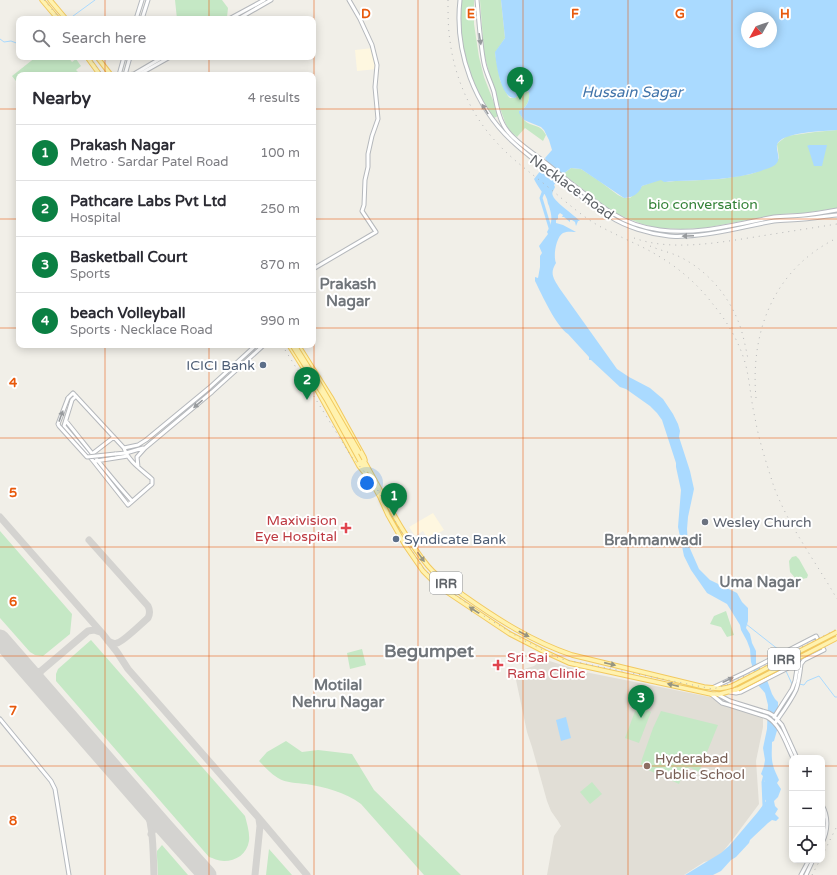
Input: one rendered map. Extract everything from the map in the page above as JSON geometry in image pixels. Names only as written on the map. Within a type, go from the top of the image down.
[{"type":"main road","points":[[42,0],[55,16]]},
{"type":"main road","points":[[50,0],[63,16]]},
{"type":"main road","points":[[89,60],[98,72]]},
{"type":"main road","points":[[99,60],[109,72]]},
{"type":"main road","name":"IRR","points":[[294,348],[326,399],[403,529],[428,566],[441,579],[485,610],[527,635],[567,653],[719,689],[732,686],[837,632]]},
{"type":"main road","name":"IRR","points":[[294,348],[360,466],[371,481],[405,545],[423,571],[454,597],[510,634],[570,663],[731,697],[738,689],[837,638]]},
{"type":"main road","name":"IRR","points":[[294,348],[332,399],[364,457],[363,461],[371,481]]},
{"type":"street","points":[[137,16],[142,0]]},
{"type":"street","points":[[143,16],[148,0]]},
{"type":"street","points":[[235,16],[264,1],[271,0]]},
{"type":"street","points":[[316,267],[376,232],[362,211],[364,205],[365,180],[368,167],[368,154],[378,119],[375,93],[377,65],[372,45],[360,18],[349,0]]},
{"type":"street","name":"Necklace Road","points":[[460,0],[460,32],[465,63],[480,101],[492,119],[514,143],[531,157],[620,217],[643,227],[659,230],[696,231],[722,228],[776,217],[806,215],[837,210]]},
{"type":"street","name":"Necklace Road","points":[[478,0],[479,31],[484,65],[504,127],[512,136],[610,217],[624,224],[650,233],[670,236],[699,235],[775,221],[806,219],[837,214]]},
{"type":"street","points":[[242,16],[264,1]]},
{"type":"street","points":[[122,72],[124,60]]},
{"type":"street","points":[[122,72],[128,60]]},
{"type":"street","points":[[137,72],[158,60]]},
{"type":"street","points":[[143,72],[165,60]]},
{"type":"street","points":[[496,124],[501,121]]},
{"type":"street","points":[[124,448],[138,445],[163,427],[253,348]]},
{"type":"street","points":[[138,467],[137,457],[149,444],[167,431],[260,348]]},
{"type":"street","points":[[209,388],[212,392]]},
{"type":"street","points":[[76,396],[72,400],[64,426],[94,462],[128,505],[153,483],[152,479],[138,467],[124,448],[76,396],[73,393],[68,398],[58,424],[87,458],[115,454],[127,454]]},
{"type":"street","points":[[66,421],[92,453],[94,460],[98,461],[132,502]]},
{"type":"street","points":[[163,427],[167,431]]},
{"type":"street","points":[[92,453],[114,437]]},
{"type":"street","points":[[146,440],[149,444]]},
{"type":"street","points":[[98,461],[145,448]]},
{"type":"street","points":[[712,688],[747,672],[816,636],[824,650],[804,660],[801,664],[792,689],[774,719]]},
{"type":"street","points":[[791,649],[798,663],[799,670]]},
{"type":"street","points":[[731,697],[798,663]]},
{"type":"street","points":[[711,694],[722,703],[774,719],[782,725],[796,755]]},
{"type":"street","points":[[717,694],[731,697],[769,713],[779,727],[792,755]]},
{"type":"street","points":[[0,719],[51,781],[55,789],[69,875]]},
{"type":"street","points":[[825,812],[827,818],[825,835]]},
{"type":"street","points":[[801,875],[807,863]]},
{"type":"street","points":[[806,875],[812,863]]},
{"type":"shaded area","points":[[373,48],[377,69],[357,71],[355,50]]},
{"type":"shaded area","points":[[433,513],[444,530],[428,539],[423,531],[415,536],[409,527]]},
{"type":"shaded area","name":"Hyderabad Public School","points":[[543,659],[585,672],[710,697],[722,704],[763,717],[763,727],[756,761],[759,804],[717,859],[704,862],[684,875],[547,875],[554,836],[561,826],[551,811],[547,801],[527,732],[516,680],[516,675],[521,670],[534,666]]},
{"type":"green space","points":[[175,0],[222,0],[228,8],[227,16],[177,16]]},
{"type":"green space","points":[[461,0],[474,0],[474,24],[479,57],[484,77],[498,116],[494,118],[484,105],[470,77],[461,31]]},
{"type":"green space","points":[[480,0],[501,0],[505,38],[495,53],[500,80],[510,98],[515,98],[526,91],[529,92],[527,103],[524,108],[519,111],[524,120],[544,131],[546,135],[543,141],[525,128],[517,137],[506,125],[492,85],[484,53]]},
{"type":"green space","points":[[32,60],[70,60],[72,62],[77,60],[81,66],[76,70],[78,72],[17,72]]},
{"type":"green space","points":[[16,73],[16,81],[12,76]]},
{"type":"green space","name":"bio conversation","points":[[837,130],[837,208],[804,213],[781,214],[704,228],[657,228],[614,213],[563,174],[571,168],[581,169],[618,195],[624,198],[630,198],[642,186],[661,179],[668,182],[721,179],[751,174],[774,165],[779,158],[777,144],[787,136]]},
{"type":"green space","points":[[0,531],[72,614],[70,634],[43,656],[35,655],[30,652],[0,618]]},
{"type":"green space","points":[[796,556],[808,575],[807,578],[797,580],[790,572],[789,561],[792,557]]},
{"type":"green space","points":[[726,611],[734,635],[727,637],[721,627],[710,624],[714,616]]},
{"type":"green space","points":[[91,640],[245,816],[249,832],[249,841],[246,850],[240,856],[228,861],[209,857],[56,681],[58,669]]},
{"type":"green space","points":[[362,649],[366,665],[350,669],[347,653]]},
{"type":"green space","points":[[637,706],[651,712],[639,743],[625,738]]},
{"type":"green space","points":[[661,711],[718,725],[699,772],[689,767],[688,770],[685,769],[679,784],[644,768],[641,764],[653,728]]},
{"type":"green space","points":[[286,741],[302,752],[318,750],[352,754],[374,790],[461,875],[424,875],[361,804],[348,796],[328,788],[288,782],[281,780],[273,774],[259,761],[267,752]]},
{"type":"green space","points":[[592,782],[602,794],[590,804],[580,792]]},
{"type":"green space","points":[[162,845],[188,875],[158,875],[157,851]]},
{"type":"green space","points":[[269,849],[292,875],[266,875]]},
{"type":"water","name":"Hussain Sagar","points":[[501,0],[837,0],[837,130],[804,133],[786,137],[777,145],[777,163],[772,167],[750,174],[708,180],[664,182],[661,180],[642,186],[635,195],[624,198],[581,169],[571,168],[563,174],[559,181],[558,180],[554,185],[555,187],[552,194],[557,202],[580,221],[578,221],[576,226],[575,222],[572,220],[570,220],[570,222],[562,217],[563,215],[560,213],[558,215],[556,223],[576,232],[563,233],[557,242],[555,251],[556,263],[553,270],[554,279],[617,369],[650,388],[663,399],[673,414],[680,431],[679,437],[694,489],[688,517],[688,544],[699,569],[710,580],[737,593],[742,602],[748,608],[748,621],[746,628],[750,634],[756,651],[756,663],[767,680],[772,694],[778,702],[778,727],[774,741],[772,742],[772,759],[773,767],[779,780],[777,783],[781,789],[778,797],[774,801],[775,806],[778,809],[775,814],[779,818],[776,821],[772,820],[768,823],[750,840],[736,857],[731,860],[721,871],[713,875],[685,875],[721,853],[729,846],[766,801],[762,795],[764,785],[762,784],[765,781],[765,778],[761,774],[765,760],[763,748],[767,729],[768,705],[765,693],[758,685],[751,662],[750,649],[740,625],[727,604],[707,593],[691,570],[684,556],[678,527],[681,490],[676,463],[662,420],[650,406],[626,389],[620,387],[591,360],[589,360],[589,357],[563,330],[550,310],[535,281],[535,277],[538,278],[540,256],[542,253],[539,246],[548,234],[547,232],[550,225],[551,213],[547,198],[534,179],[541,170],[543,163],[546,160],[545,158],[552,150],[544,130],[541,127],[524,120],[519,113],[519,111],[524,108],[527,103],[529,92],[523,92],[515,98],[510,97],[506,93],[500,80],[495,52],[505,38]]},
{"type":"water","points":[[827,145],[822,166],[814,166],[807,146]]},
{"type":"water","points":[[566,717],[571,738],[561,741],[556,720]]},
{"type":"waterway","points":[[73,16],[95,0]]},
{"type":"waterway","points":[[0,39],[4,42],[11,41],[16,43]]},
{"type":"waterway","points":[[544,190],[541,198],[551,231]]},
{"type":"waterway","points":[[746,624],[779,650],[780,653]]},
{"type":"waterway","points":[[786,671],[792,684]]},
{"type":"waterway","points":[[799,684],[804,685],[807,681],[819,676],[835,697],[837,697]]},
{"type":"waterway","points":[[764,806],[763,782],[765,774]]},
{"type":"taxiway","points":[[0,517],[102,633],[128,669],[307,875]]},
{"type":"taxiway","points":[[89,540],[148,606],[149,609],[148,618],[124,639],[116,643],[108,641]]},
{"type":"taxiway","points":[[26,669],[33,672],[41,671],[88,631],[94,630],[100,632]]},
{"type":"taxiway","points":[[40,685],[38,677],[42,670]]},
{"type":"taxiway","points":[[143,803],[147,810],[151,828],[154,875]]},
{"type":"taxiway","points":[[255,875],[260,826],[259,819]]},
{"type":"taxiway","points":[[151,834],[153,829],[160,825],[164,827]]},
{"type":"runway","points":[[0,639],[207,875]]},
{"type":"railway","points":[[44,0],[57,16]]},
{"type":"railway","points":[[448,0],[449,36],[456,70],[466,97],[489,134],[517,162],[585,217],[599,226],[658,255],[678,269],[696,285],[718,310],[728,325],[737,341],[746,366],[763,453],[774,487],[787,516],[837,599]]},
{"type":"railway","points":[[91,60],[101,72]]},
{"type":"railway","points":[[634,238],[664,244],[681,245],[714,243],[837,224]]},
{"type":"railway","points":[[756,398],[755,373],[757,349],[762,326],[771,304],[782,285],[797,267],[815,251],[837,238]]},
{"type":"railway","points":[[650,246],[689,262],[717,286],[725,296],[737,318],[748,359]]},
{"type":"railway","points":[[284,348],[351,456],[373,482],[421,566],[436,581],[484,616],[521,639],[561,659],[713,689],[729,684],[837,629]]},
{"type":"railway","points":[[825,850],[837,826]]},
{"type":"railway","points":[[812,875],[818,863]]},
{"type":"place","name":"beach Volleyball","points":[[520,100]]},
{"type":"place","name":"ICICI Bank","points":[[263,365]]},
{"type":"place","name":"Pathcare Labs Pvt Ltd","points":[[307,400]]},
{"type":"place","name":"Prakash Nagar","points":[[394,516]]},
{"type":"place","name":"Wesley Church","points":[[705,522]]},
{"type":"place","name":"Maxivision Eye Hospital","points":[[346,528]]},
{"type":"place","name":"Syndicate Bank","points":[[396,539]]},
{"type":"place","name":"Sri Sai Rama Clinic","points":[[498,665]]},
{"type":"place","name":"Basketball Court","points":[[641,718]]},
{"type":"place","name":"Hyderabad Public School","points":[[647,766]]},
{"type":"district","name":"Prakash Nagar","points":[[348,292]]},
{"type":"district","name":"Brahmanwadi","points":[[653,540]]},
{"type":"district","name":"Uma Nagar","points":[[760,582]]},
{"type":"district","name":"Begumpet","points":[[429,651]]},
{"type":"district","name":"Motilal Nehru Nagar","points":[[338,694]]}]
